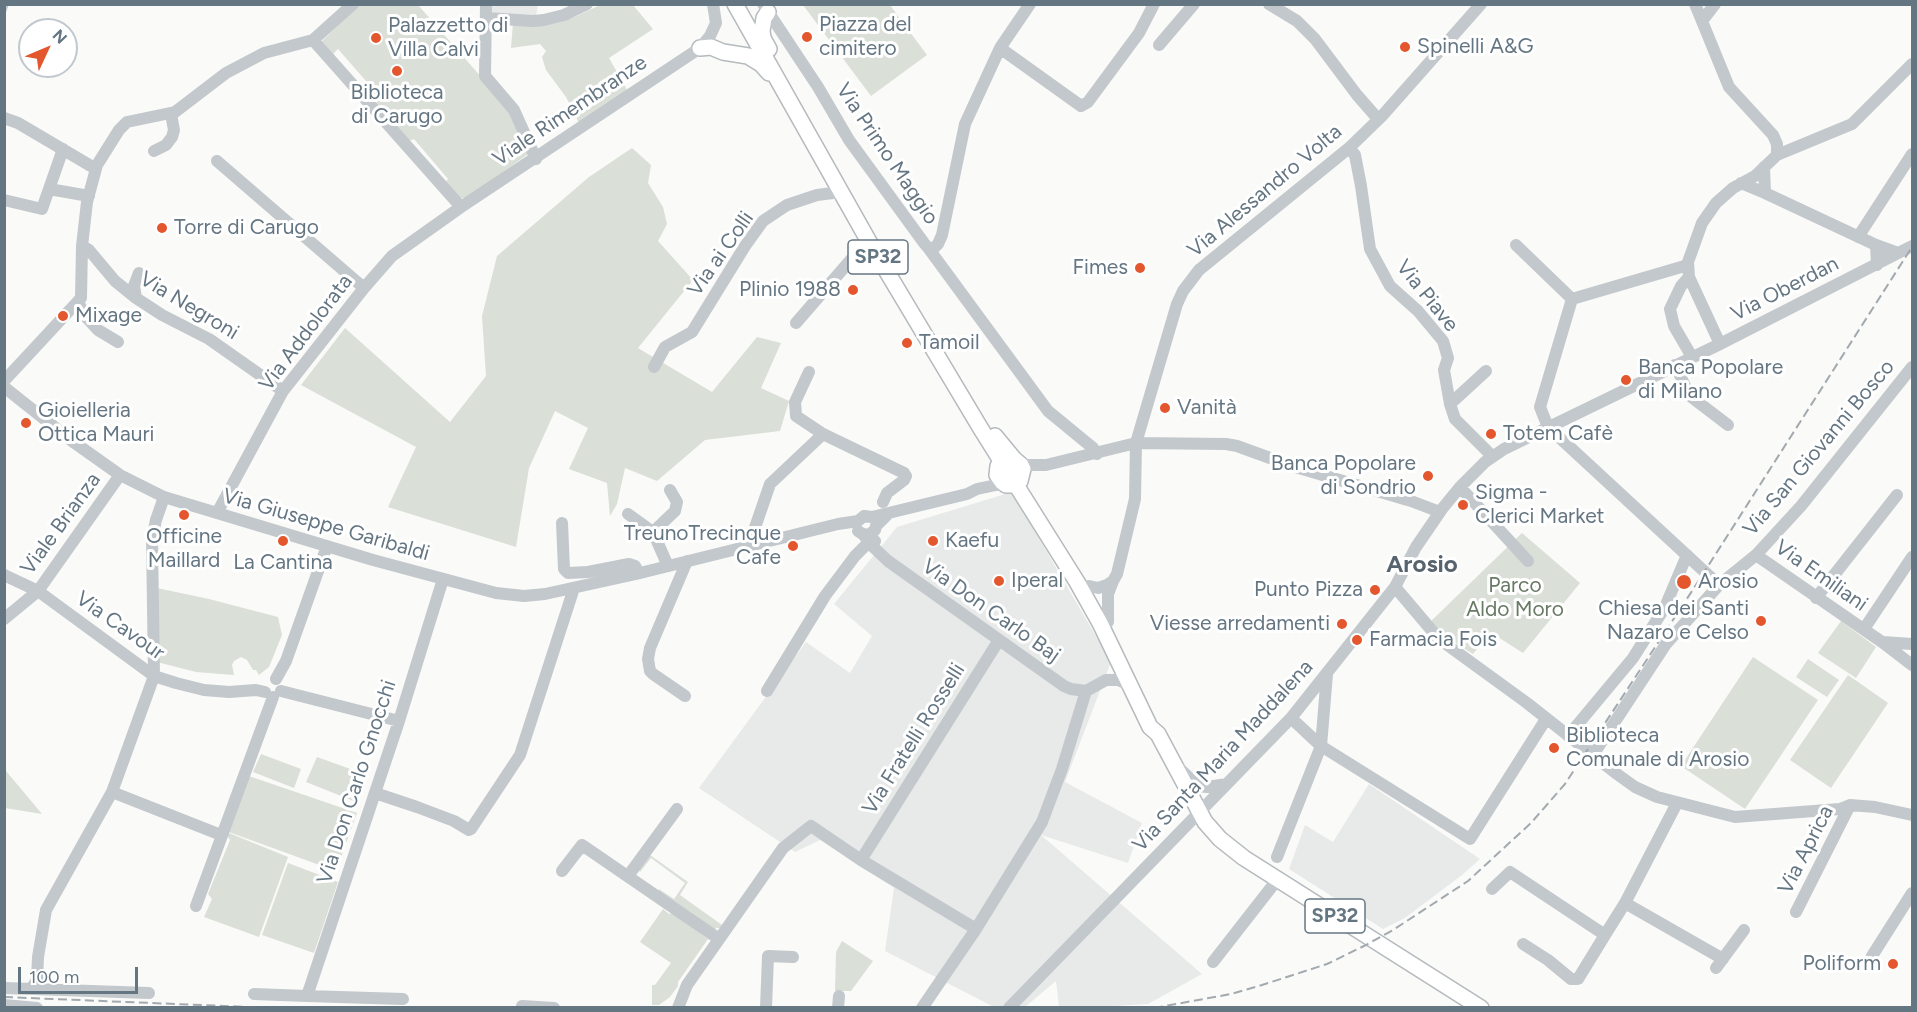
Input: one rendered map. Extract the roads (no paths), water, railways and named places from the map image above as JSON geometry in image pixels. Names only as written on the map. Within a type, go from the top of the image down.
[{"type":"main road","points":[[725,53],[738,46],[744,36],[728,4]]},
{"type":"main road","name":"SP32","points":[[735,4],[868,240],[983,428],[1001,469],[1014,483],[1108,622],[1155,727],[1199,813],[1212,830],[1231,848],[1277,880],[1481,1008]]},
{"type":"main road","points":[[767,7],[762,27],[763,38],[780,69],[782,87]]},
{"type":"main road","points":[[700,48],[711,47],[725,53],[744,55],[764,67],[773,80],[782,87]]},
{"type":"main road","points":[[983,428],[981,436],[989,454],[991,471],[1001,469]]},
{"type":"main road","name":"SP32","points":[[1014,483],[1082,581],[1129,689]]},
{"type":"main road","points":[[1129,689],[1138,693],[1155,727]]},
{"type":"street","points":[[486,4],[485,76],[514,110],[536,159]]},
{"type":"street","points":[[486,18],[544,20],[564,15],[588,4]]},
{"type":"street","points":[[700,48],[711,36],[716,23],[712,4]]},
{"type":"street","name":"Via Primo Maggio","points":[[767,7],[849,140],[929,249],[936,247],[942,235],[965,124],[999,48],[1030,4]]},
{"type":"street","points":[[999,48],[1081,106],[1088,102],[1139,33],[1154,4]]},
{"type":"street","points":[[1159,45],[1194,4]]},
{"type":"street","points":[[1269,4],[1297,21],[1315,39],[1378,119]]},
{"type":"street","name":"Via Alessandro Volta","points":[[1108,622],[1108,594],[1117,574],[1136,500],[1136,443],[1178,304],[1190,281],[1199,270],[1349,148],[1481,4]]},
{"type":"street","points":[[1695,4],[1729,87],[1773,135],[1777,144],[1777,155]]},
{"type":"street","points":[[1702,21],[1715,4]]},
{"type":"street","points":[[4,381],[82,296],[82,246],[89,196],[96,169],[119,130],[127,122],[171,114],[188,104],[212,82],[248,60],[264,53],[313,40],[347,7]]},
{"type":"street","points":[[313,40],[461,207]]},
{"type":"street","name":"Viale Rimembranze","points":[[461,207],[700,48]]},
{"type":"street","points":[[1692,357],[1674,326],[1670,309],[1688,271],[1694,241],[1702,223],[1716,203],[1733,188],[1755,176],[1777,155],[1852,124],[1912,64]]},
{"type":"street","points":[[154,151],[166,145],[172,138],[174,130],[171,114]]},
{"type":"street","points":[[4,118],[18,123],[96,169]]},
{"type":"street","name":"Via Piave","points":[[1349,148],[1355,155],[1370,249],[1390,286],[1418,311],[1443,341],[1448,358],[1443,370],[1455,419],[1492,456]]},
{"type":"street","points":[[4,200],[42,209],[63,149]]},
{"type":"street","points":[[1858,237],[1912,154]]},
{"type":"street","points":[[217,161],[364,288]]},
{"type":"street","points":[[1764,166],[1765,194]]},
{"type":"street","points":[[1741,183],[1898,253]]},
{"type":"street","points":[[49,189],[89,196]]},
{"type":"street","name":"Via ai Colli","points":[[654,367],[665,347],[692,332],[745,246],[764,221],[788,205],[817,195],[841,192]]},
{"type":"street","name":"Via Addolorata","points":[[217,513],[283,391],[364,288],[392,256],[461,207]]},
{"type":"street","points":[[796,323],[868,240]]},
{"type":"street","points":[[1516,245],[1572,299]]},
{"type":"street","points":[[1876,245],[1877,265]]},
{"type":"street","name":"Via Negroni","points":[[82,246],[89,250],[120,286],[136,298],[162,315],[209,339],[283,391]]},
{"type":"street","name":"Via Oberdan","points":[[1492,456],[1912,246]]},
{"type":"street","points":[[929,249],[1048,411],[1093,448],[1097,454]]},
{"type":"street","points":[[1572,299],[1688,271]]},
{"type":"street","points":[[1688,271],[1720,344]]},
{"type":"street","points":[[136,298],[134,286],[139,273]]},
{"type":"street","points":[[1572,299],[1540,407],[1548,427],[1719,585]]},
{"type":"street","points":[[78,302],[86,317],[98,330],[118,342]]},
{"type":"street","points":[[1675,365],[1690,396],[1728,425]]},
{"type":"street","name":"Via San Giovanni Bosco","points":[[1593,755],[1666,644],[1719,585],[1756,555],[1801,506],[1912,367]]},
{"type":"street","points":[[1450,404],[1486,371]]},
{"type":"street","points":[[809,372],[795,402],[796,416],[823,434],[904,473],[906,476],[904,480],[887,493],[883,502]]},
{"type":"street","name":"Via Giuseppe Garibaldi","points":[[4,387],[72,441],[120,475],[164,497],[443,579],[496,593],[524,596],[639,573],[837,524],[868,533],[890,513],[968,494],[1001,469]]},
{"type":"street","points":[[749,545],[770,484],[823,434]]},
{"type":"street","points":[[1014,483],[996,485],[1001,469],[1046,465],[1136,443],[1237,446],[1292,466],[1412,501],[1440,512]]},
{"type":"street","name":"Via Santa Maria Maddalena","points":[[1009,1008],[1291,718],[1395,587],[1416,547],[1440,512],[1460,487],[1492,456]]},
{"type":"street","name":"Viale Brianza","points":[[4,619],[38,591],[120,475]]},
{"type":"street","points":[[1460,487],[1528,561]]},
{"type":"street","points":[[653,532],[675,511],[677,502],[670,490]]},
{"type":"street","points":[[1816,598],[1897,495]]},
{"type":"street","points":[[31,989],[37,980],[38,957],[47,906],[112,792],[154,676],[152,539],[164,497]]},
{"type":"street","points":[[628,514],[653,532],[668,566]]},
{"type":"street","points":[[561,523],[564,569],[568,573],[588,572],[629,564],[635,566],[639,573]]},
{"type":"street","points":[[767,691],[825,596],[855,556],[861,541],[868,533]]},
{"type":"street","name":"Via Don Carlo Baj","points":[[868,533],[888,561],[1064,686],[1086,692]]},
{"type":"street","points":[[196,906],[327,546]]},
{"type":"street","points":[[1568,736],[1633,658],[1665,607],[1687,555]]},
{"type":"street","name":"Via Emiliani","points":[[1756,555],[1912,665]]},
{"type":"street","points":[[1864,629],[1912,557]]},
{"type":"street","points":[[685,696],[653,674],[648,659],[650,648],[687,561]]},
{"type":"street","name":"Via Cavour","points":[[4,575],[38,591],[154,676],[204,690],[229,692],[274,689],[399,720]]},
{"type":"street","name":"Via Don Carlo Gnocchi","points":[[307,996],[375,794],[443,579]]},
{"type":"street","points":[[922,1008],[976,929],[1042,822],[1062,769],[1086,692],[1098,683],[1112,662],[1078,591],[1083,584],[1098,588],[1113,581]]},
{"type":"street","points":[[1395,587],[1438,639],[1635,787],[1657,797],[1735,817],[1840,809],[1850,805],[1875,807],[1912,815]]},
{"type":"street","points":[[375,794],[417,807],[471,829],[520,755],[573,588]]},
{"type":"street","name":"Via Fratelli Rosselli","points":[[861,860],[999,640]]},
{"type":"street","points":[[1882,642],[1912,644]]},
{"type":"street","points":[[1276,857],[1321,746],[1327,674]]},
{"type":"street","points":[[1098,683],[1112,679],[1122,681],[1129,689]]},
{"type":"street","points":[[1291,718],[1321,746],[1470,839],[1546,719]]},
{"type":"street","points":[[1171,759],[1198,786],[1227,784]]},
{"type":"street","points":[[112,792],[221,835]]},
{"type":"street","points":[[1523,944],[1548,960],[1571,979],[1578,979],[1625,903],[1677,803]]},
{"type":"street","name":"Via Aprica","points":[[1796,912],[1850,805]]},
{"type":"street","points":[[628,876],[677,809]]},
{"type":"street","points":[[678,1008],[687,985],[783,848],[811,826],[861,860],[976,929]]},
{"type":"street","points":[[562,871],[582,845],[719,939]]},
{"type":"street","points":[[1492,890],[1510,872],[1605,935]]},
{"type":"street","points":[[1213,962],[1277,880]]},
{"type":"street","points":[[1872,956],[1912,894]]},
{"type":"street","points":[[1625,903],[1719,964],[1744,930]]},
{"type":"street","points":[[766,1008],[768,956],[793,957]]},
{"type":"street","points":[[4,988],[149,993]]},
{"type":"street","points":[[254,994],[403,999]]},
{"type":"street","points":[[4,1005],[37,1007]]},
{"type":"street","points":[[522,1006],[554,1008]]},
{"type":"waterway","points":[[4,15],[8,4]]},
{"type":"railway","points":[[1154,1008],[1231,994],[1262,985],[1327,964],[1366,945],[1468,881],[1531,823],[1565,784],[1694,588],[1912,247]]},
{"type":"railway","points":[[4,997],[274,1008]]},
{"type":"place","name":"Piazza del cimitero","points":[[807,37]]},
{"type":"place","name":"Palazzetto di Villa Calvi","points":[[376,38]]},
{"type":"place","name":"Spinelli A&G","points":[[1405,47]]},
{"type":"place","name":"Biblioteca di Carugo","points":[[397,71]]},
{"type":"place","name":"Torre di Carugo","points":[[162,228]]},
{"type":"place","name":"Fimes","points":[[1140,268]]},
{"type":"place","name":"Plinio 1988","points":[[853,290]]},
{"type":"place","name":"Mixage","points":[[63,316]]},
{"type":"place","name":"Tamoil","points":[[907,343]]},
{"type":"place","name":"Banca Popolare di Milano","points":[[1626,380]]},
{"type":"place","name":"Vanità","points":[[1165,408]]},
{"type":"place","name":"Gioielleria Ottica Mauri","points":[[26,423]]},
{"type":"place","name":"Totem Cafè","points":[[1491,434]]},
{"type":"place","name":"Banca Popolare di Sondrio","points":[[1428,476]]},
{"type":"place","name":"Sigma - Clerici Market","points":[[1463,505]]},
{"type":"place","name":"Officine Maillard","points":[[184,515]]},
{"type":"place","name":"La Cantina","points":[[283,541]]},
{"type":"place","name":"Kaefu","points":[[933,541]]},
{"type":"place","name":"TreunoTrecinque Cafe","points":[[793,546]]},
{"type":"place","name":"Iperal","points":[[999,581]]},
{"type":"place","name":"Arosio","points":[[1684,582]]},
{"type":"place","name":"Punto Pizza","points":[[1375,590]]},
{"type":"place","name":"Chiesa dei Santi Nazaro e Celso","points":[[1761,621]]},
{"type":"place","name":"Viesse arredamenti","points":[[1342,624]]},
{"type":"place","name":"Farmacia Fois","points":[[1357,640]]},
{"type":"place","name":"Biblioteca Comunale di Arosio","points":[[1554,748]]},
{"type":"place","name":"Poliform","points":[[1893,964]]},
{"type":"district","name":"Arosio","points":[[1422,565]]},
{"type":"park label","name":"Parco Aldo Moro","points":[[1515,598]]}]
